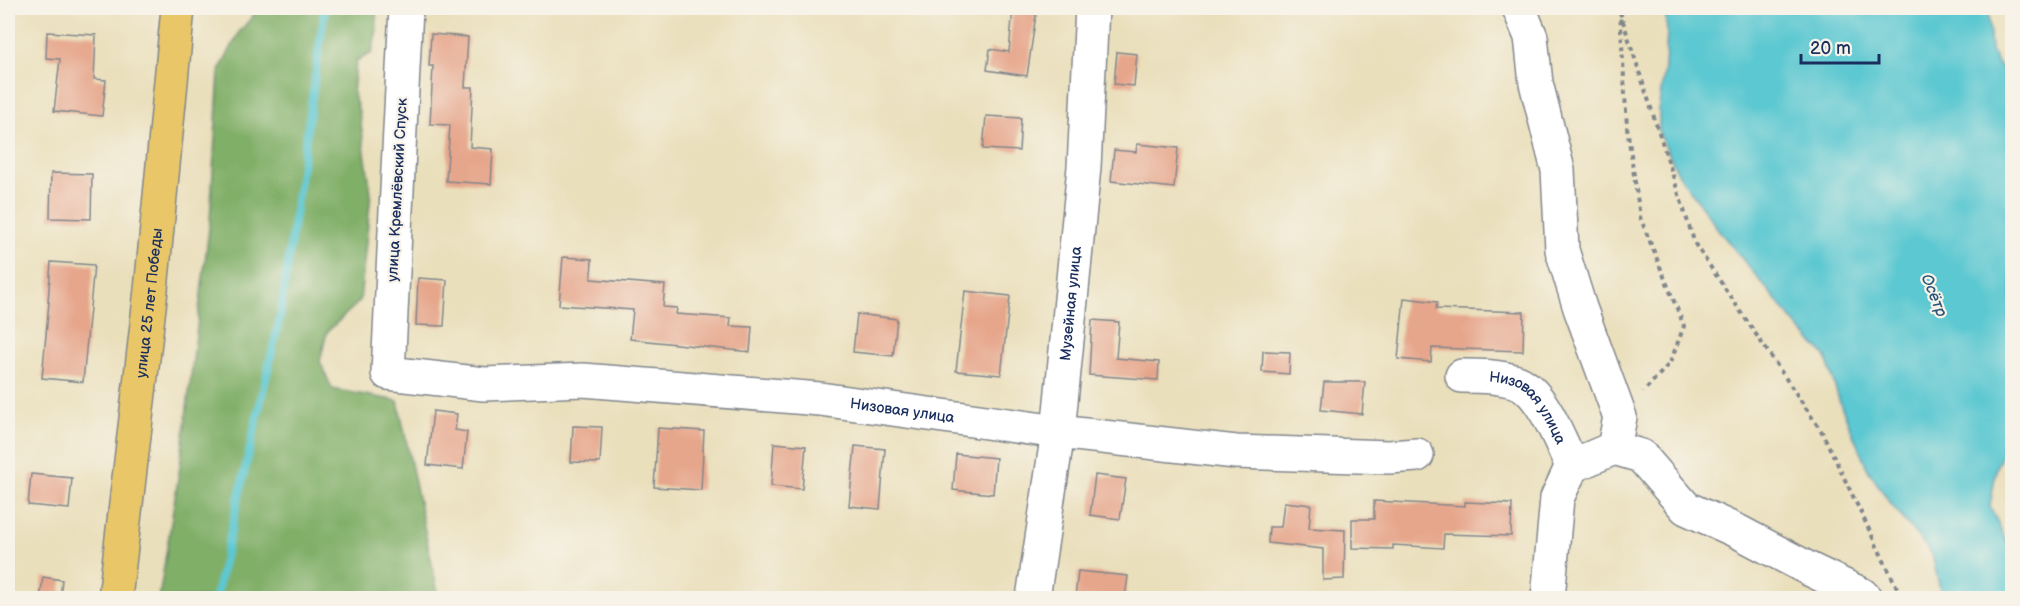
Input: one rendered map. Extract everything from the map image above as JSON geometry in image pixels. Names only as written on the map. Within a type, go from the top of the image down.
[{"type":"main road","name":"улица 25 лет Победы","points":[[116,598],[150,302],[178,8]]},
{"type":"street","name":"улица Кремлёвский Спуск","points":[[388,373],[406,8]]},
{"type":"street","name":"Музейная улица","points":[[1033,598],[1058,432],[1084,166],[1092,8]]},
{"type":"street","points":[[1518,8],[1531,37],[1536,83],[1558,171],[1562,250],[1617,432],[1686,508],[1739,532],[1865,598]]},
{"type":"street","name":"Низовая улица","points":[[388,373],[484,384],[583,380],[808,398],[1058,432],[1236,452],[1389,457],[1417,455]]},
{"type":"street","name":"Низовая улица","points":[[1461,376],[1490,376],[1519,383],[1542,404],[1572,466]]},
{"type":"street","points":[[1548,598],[1557,498],[1572,466],[1617,432]]},
{"type":"path","points":[[1600,8],[1620,12]]},
{"type":"path","points":[[1617,432],[1670,363],[1684,326],[1640,217],[1627,127],[1620,12]]},
{"type":"path","points":[[1620,12],[1695,244],[1822,432],[1902,598]]},
{"type":"green space","points":[[260,8],[376,8],[377,29],[372,53],[356,61],[353,93],[359,112],[371,193],[360,301],[327,332],[320,361],[332,389],[398,401],[439,598],[159,598],[180,466],[210,220],[219,71],[240,31]]},
{"type":"water","name":"Осётр","points":[[1665,8],[1988,8],[1991,50],[2012,88],[2012,447],[2004,452],[1997,465],[1990,506],[2012,553],[2012,598],[1942,598],[1932,554],[1891,504],[1868,470],[1840,403],[1826,357],[1799,328],[1721,233],[1679,175],[1659,133],[1659,105],[1665,67],[1667,32]]},
{"type":"building","points":[[1013,8],[1037,8],[1027,76],[987,70],[990,49],[1009,52]]},
{"type":"building","points":[[47,32],[96,35],[94,79],[106,80],[102,116],[54,111],[60,59],[46,58]]},
{"type":"building","points":[[431,34],[468,37],[465,87],[473,87],[470,147],[493,149],[491,184],[446,181],[450,125],[430,124],[433,66],[429,66]]},
{"type":"building","points":[[1117,52],[1137,54],[1134,86],[1114,84]]},
{"type":"building","points":[[986,116],[1021,118],[1019,151],[983,149]]},
{"type":"building","points":[[1137,144],[1178,148],[1174,188],[1111,181],[1114,150],[1136,152]]},
{"type":"building","points":[[51,173],[92,174],[91,219],[50,218]]},
{"type":"building","points":[[563,257],[592,259],[591,279],[665,285],[663,307],[677,308],[676,314],[731,318],[730,326],[752,327],[750,352],[630,339],[633,310],[559,305]]},
{"type":"building","points":[[51,262],[94,265],[83,382],[42,378]]},
{"type":"building","points":[[418,278],[447,280],[444,326],[416,325]]},
{"type":"building","points":[[965,291],[1010,296],[1001,375],[956,371]]},
{"type":"building","points":[[1404,298],[1437,302],[1436,309],[1524,312],[1523,351],[1432,348],[1431,362],[1398,359]]},
{"type":"building","points":[[857,314],[897,319],[893,356],[853,352]]},
{"type":"building","points":[[1092,320],[1119,322],[1116,358],[1159,362],[1158,380],[1089,375]]},
{"type":"building","points":[[1263,351],[1290,352],[1289,374],[1262,372]]},
{"type":"building","points":[[1324,382],[1365,382],[1362,414],[1321,410]]},
{"type":"building","points":[[433,411],[457,414],[455,430],[467,432],[463,469],[427,465]]},
{"type":"building","points":[[573,426],[602,427],[600,463],[571,462]]},
{"type":"building","points":[[658,428],[704,431],[701,490],[654,487]]},
{"type":"building","points":[[774,443],[806,446],[802,489],[771,486]]},
{"type":"building","points":[[855,446],[885,449],[880,509],[849,506]]},
{"type":"building","points":[[956,454],[996,458],[993,494],[953,490]]},
{"type":"building","points":[[31,474],[72,478],[69,509],[28,505]]},
{"type":"building","points":[[1095,475],[1126,479],[1120,519],[1090,515]]},
{"type":"building","points":[[1374,501],[1465,506],[1465,502],[1512,504],[1511,536],[1444,534],[1443,548],[1393,545],[1393,549],[1352,548],[1352,519],[1374,519]]},
{"type":"building","points":[[1284,502],[1311,505],[1309,528],[1345,530],[1344,579],[1323,580],[1323,549],[1268,543],[1269,527],[1281,527]]},
{"type":"building","points":[[1078,571],[1128,576],[1125,598],[1075,598]]},
{"type":"building","points":[[43,577],[62,580],[60,598],[40,598]]},
{"type":"waterway","points":[[216,596],[280,317],[325,8]]}]
